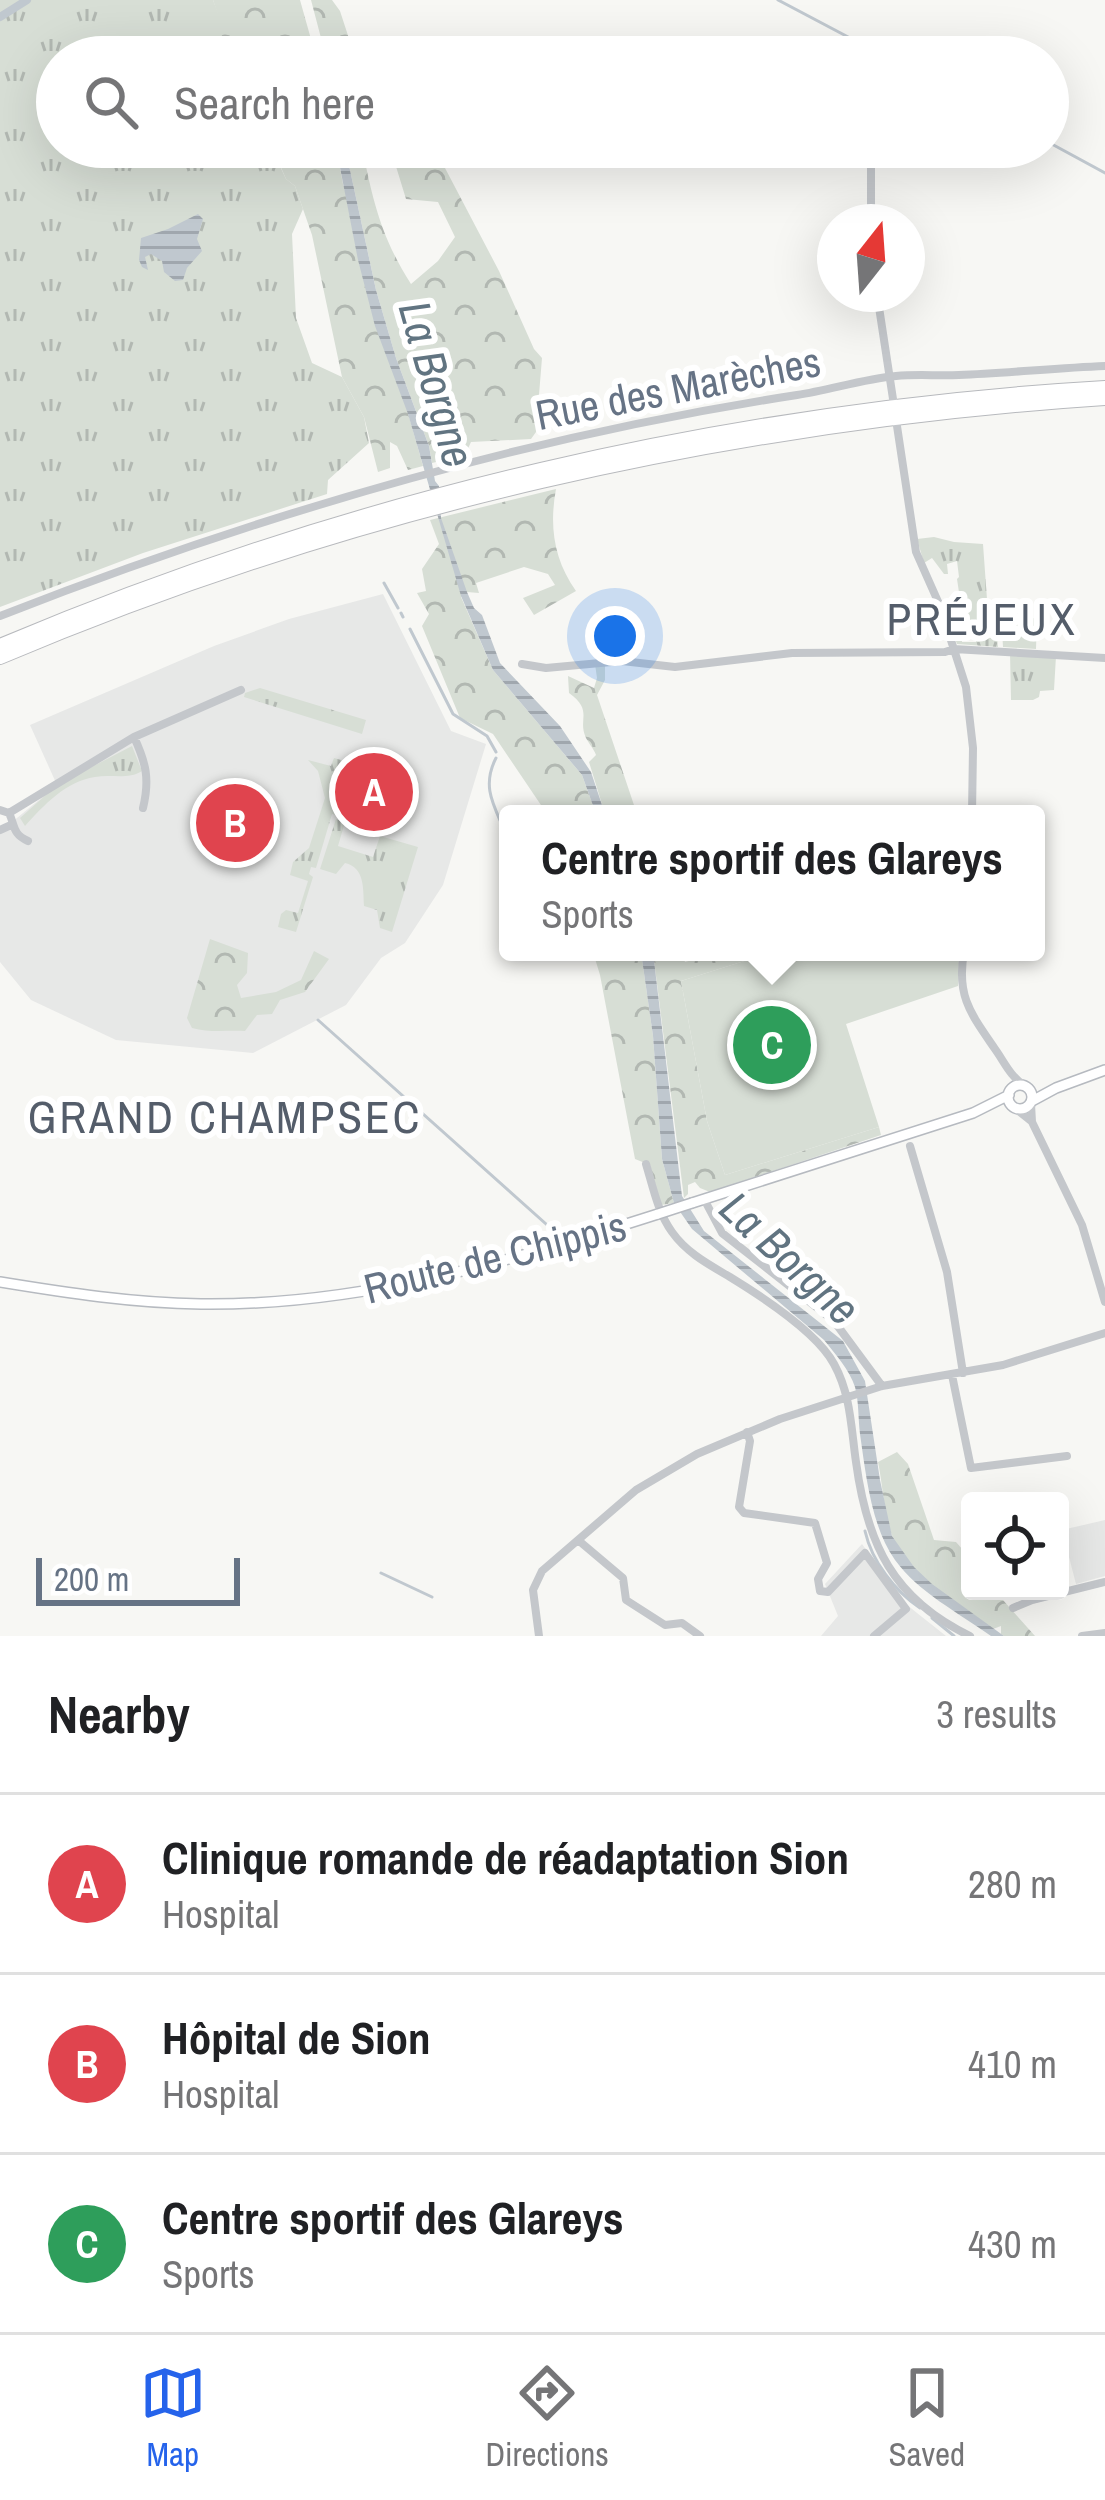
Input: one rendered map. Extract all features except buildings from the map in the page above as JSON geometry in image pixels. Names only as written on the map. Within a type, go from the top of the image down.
[{"type":"highway","points":[[0,646],[214,564],[641,448],[815,418],[979,397],[1105,388]]},
{"type":"highway","points":[[504,484],[798,431],[937,412],[1105,398]]},
{"type":"highway","points":[[0,657],[369,520]]},
{"type":"highway","points":[[0,668],[131,605]]},
{"type":"highway","points":[[0,636],[62,620]]},
{"type":"street","points":[[871,168],[872,204]]},
{"type":"street","points":[[880,312],[893,399]]},
{"type":"street","name":"Rue des Marèches","points":[[0,616],[154,558],[383,484],[495,454],[890,376],[1105,366]]},
{"type":"street","points":[[897,426],[916,552],[940,606],[966,687],[972,805]]},
{"type":"street","points":[[522,661],[546,668],[622,662],[675,667],[792,652],[954,649],[1105,658]]},
{"type":"street","points":[[28,841],[11,825],[5,811],[134,736],[241,690]]},
{"type":"street","points":[[134,736],[148,775],[142,808]]},
{"type":"street","points":[[0,830],[11,825]]},
{"type":"street","points":[[963,961],[965,1000],[1006,1068],[1032,1094],[1032,1122],[1082,1226],[1105,1302]]},
{"type":"street","points":[[1006,1068],[1011,1105],[1032,1122]]},
{"type":"street","name":"Route de Chippis","points":[[1,1282],[181,1304],[333,1297],[415,1284],[658,1214],[973,1113],[1016,1086],[1045,1088],[1105,1070]]},
{"type":"street","name":"Route de Chippis","points":[[973,1113],[1025,1108],[1072,1081]]},
{"type":"street","points":[[910,1146],[947,1272],[963,1373]]},
{"type":"street","points":[[646,1164],[664,1219],[681,1243],[756,1293],[821,1345],[835,1365],[848,1397],[856,1468],[872,1539],[914,1600],[970,1636]]},
{"type":"street","points":[[704,1199],[722,1233],[834,1322],[882,1386]]},
{"type":"street","points":[[539,1636],[533,1590],[542,1571],[636,1490],[698,1454],[746,1432],[871,1389],[1018,1360],[1105,1333]]},
{"type":"street","points":[[952,1375],[971,1468],[1067,1456]]},
{"type":"street","points":[[746,1432],[750,1441],[739,1507],[743,1514],[815,1523],[827,1563],[818,1579],[820,1591],[828,1592],[865,1552],[906,1609],[874,1636]]},
{"type":"street","points":[[578,1540],[623,1578],[626,1600],[664,1625],[682,1623],[700,1636]]},
{"type":"street","points":[[1013,1608],[1105,1582]]},
{"type":"street","points":[[1082,1636],[1105,1633]]},
{"type":"shaded area","points":[[340,168],[350,168],[376,290],[429,446],[441,518],[467,592],[482,615],[500,663],[560,726],[591,772],[602,805],[593,805],[582,775],[493,670],[461,596],[358,260]]},
{"type":"shaded area","points":[[198,214],[203,219],[197,239],[202,251],[183,280],[175,281],[151,254],[145,257],[148,270],[142,267],[141,238]]},
{"type":"shaded area","points":[[383,594],[451,731],[486,744],[443,885],[405,943],[381,958],[346,1005],[253,1053],[116,1040],[31,1000],[0,962],[0,832],[57,785],[30,725],[214,646],[289,619]]},
{"type":"shaded area","points":[[642,961],[654,961],[682,1196],[704,1231],[843,1341],[865,1381],[892,1536],[932,1584],[1004,1636],[991,1636],[940,1601],[895,1560],[871,1500],[856,1393],[846,1368],[824,1340],[692,1229],[674,1203],[662,1159]]},
{"type":"shaded area","points":[[1105,1520],[1105,1576],[1076,1584],[1069,1528]]},
{"type":"shaded area","points":[[862,1544],[907,1605],[946,1636],[821,1636],[838,1616],[825,1584]]},
{"type":"green space","points":[[0,0],[213,0],[227,36],[36,36],[36,168],[281,168],[295,186],[303,209],[292,234],[296,318],[312,363],[342,377],[364,417],[369,443],[328,480],[327,494],[143,553],[0,607]]},
{"type":"green space","points":[[213,0],[300,0],[310,36],[222,36]]},
{"type":"green space","points":[[311,0],[332,0],[348,36],[320,36]]},
{"type":"green space","points":[[281,168],[340,168],[423,466],[408,470],[397,446],[390,442],[390,468],[378,472],[364,417],[342,377],[312,235],[295,186]]},
{"type":"green space","points":[[350,168],[366,168],[379,218],[411,284],[438,261],[455,237],[438,202],[406,199],[396,168],[445,168],[542,358],[536,432],[531,439],[471,442],[465,455],[432,463],[376,290]]},
{"type":"green space","points":[[556,489],[555,543],[576,591],[534,615],[523,598],[555,585],[548,574],[524,567],[476,583],[479,593],[461,597],[493,670],[582,775],[593,805],[541,805],[493,734],[460,718],[422,626],[429,614],[417,593],[426,591],[422,569],[439,544],[430,520]]},
{"type":"green space","points":[[917,539],[983,544],[988,613],[1037,618],[1036,649],[1003,647],[1002,630],[1008,630],[1008,622],[999,620],[997,629],[987,629],[985,638],[997,638],[998,647],[957,644],[954,636],[962,636],[962,642],[976,642],[977,629],[951,627],[944,607],[960,599],[957,561],[947,564],[948,574],[932,558],[924,563]]},
{"type":"green space","points":[[1010,653],[1056,656],[1054,690],[1040,691],[1033,700],[1011,700]]},
{"type":"green space","points":[[595,664],[605,664],[605,680],[597,695],[634,805],[602,805],[589,762],[596,755],[586,738],[583,710],[569,693],[568,676],[594,688]]},
{"type":"green space","points":[[260,688],[366,720],[362,734],[244,697]]},
{"type":"green space","points":[[132,746],[142,771],[74,783],[25,826],[20,818],[57,785]]},
{"type":"green space","points":[[334,758],[362,766],[346,817],[332,814],[316,868],[311,867],[313,877],[296,932],[278,927],[286,910],[298,913],[308,881],[290,875],[293,862],[309,848],[325,798],[318,771],[308,760],[331,766]]},
{"type":"green space","points":[[336,819],[345,822],[338,846],[373,857],[380,836],[418,847],[392,932],[380,928],[377,910],[364,906],[356,869],[345,863],[336,874],[320,869]]},
{"type":"green space","points":[[210,939],[248,953],[247,973],[237,985],[241,998],[276,992],[301,980],[314,951],[329,959],[305,992],[280,1000],[272,1014],[257,1015],[245,1031],[199,1030],[187,1018]]},
{"type":"green space","points":[[596,961],[642,961],[662,1159],[674,1203],[661,1205],[650,1165],[635,1159]]},
{"type":"green space","points":[[654,961],[744,961],[681,981],[707,1121],[725,1175],[879,1127],[881,1135],[710,1192],[695,1182],[688,1185],[684,1198]]},
{"type":"green space","points":[[744,961],[959,961],[958,986],[846,1024],[879,1127],[725,1175],[707,1121],[681,981]]},
{"type":"green space","points":[[897,1452],[908,1464],[934,1540],[956,1542],[961,1548],[961,1600],[1003,1600],[1035,1636],[1004,1636],[1001,1626],[993,1629],[912,1566],[893,1538],[878,1462]]},
{"type":"waterway","points":[[0,17],[27,0]]},
{"type":"waterway","points":[[778,0],[846,36]]},
{"type":"waterway","points":[[1069,153],[1105,173]]},
{"type":"waterway","points":[[384,583],[398,608]]},
{"type":"waterway","points":[[401,613],[403,617]]},
{"type":"waterway","points":[[410,629],[453,714],[487,736],[496,752]]},
{"type":"waterway","points":[[496,758],[489,779],[499,818]]},
{"type":"waterway","points":[[318,1020],[555,1232]]},
{"type":"waterway","points":[[865,1531],[886,1575],[920,1608]]},
{"type":"waterway","points":[[381,1573],[432,1597]]},
{"type":"waterway","points":[[932,1618],[954,1636]]},
{"type":"place","name":"Clinique romande de réadaptation Sion","points":[[374,792]]},
{"type":"place","name":"Hôpital de Sion","points":[[235,823]]},
{"type":"place","name":"Centre sportif des Glareys","points":[[772,1045]]},
{"type":"district","name":"PRÉJEUX","points":[[982,619]]},
{"type":"district","name":"GRAND CHAMPSEC","points":[[225,1117]]},
{"type":"water label","name":"La Borgne","points":[[437,384]]},
{"type":"water label","name":"La Borgne","points":[[790,1258]]}]
